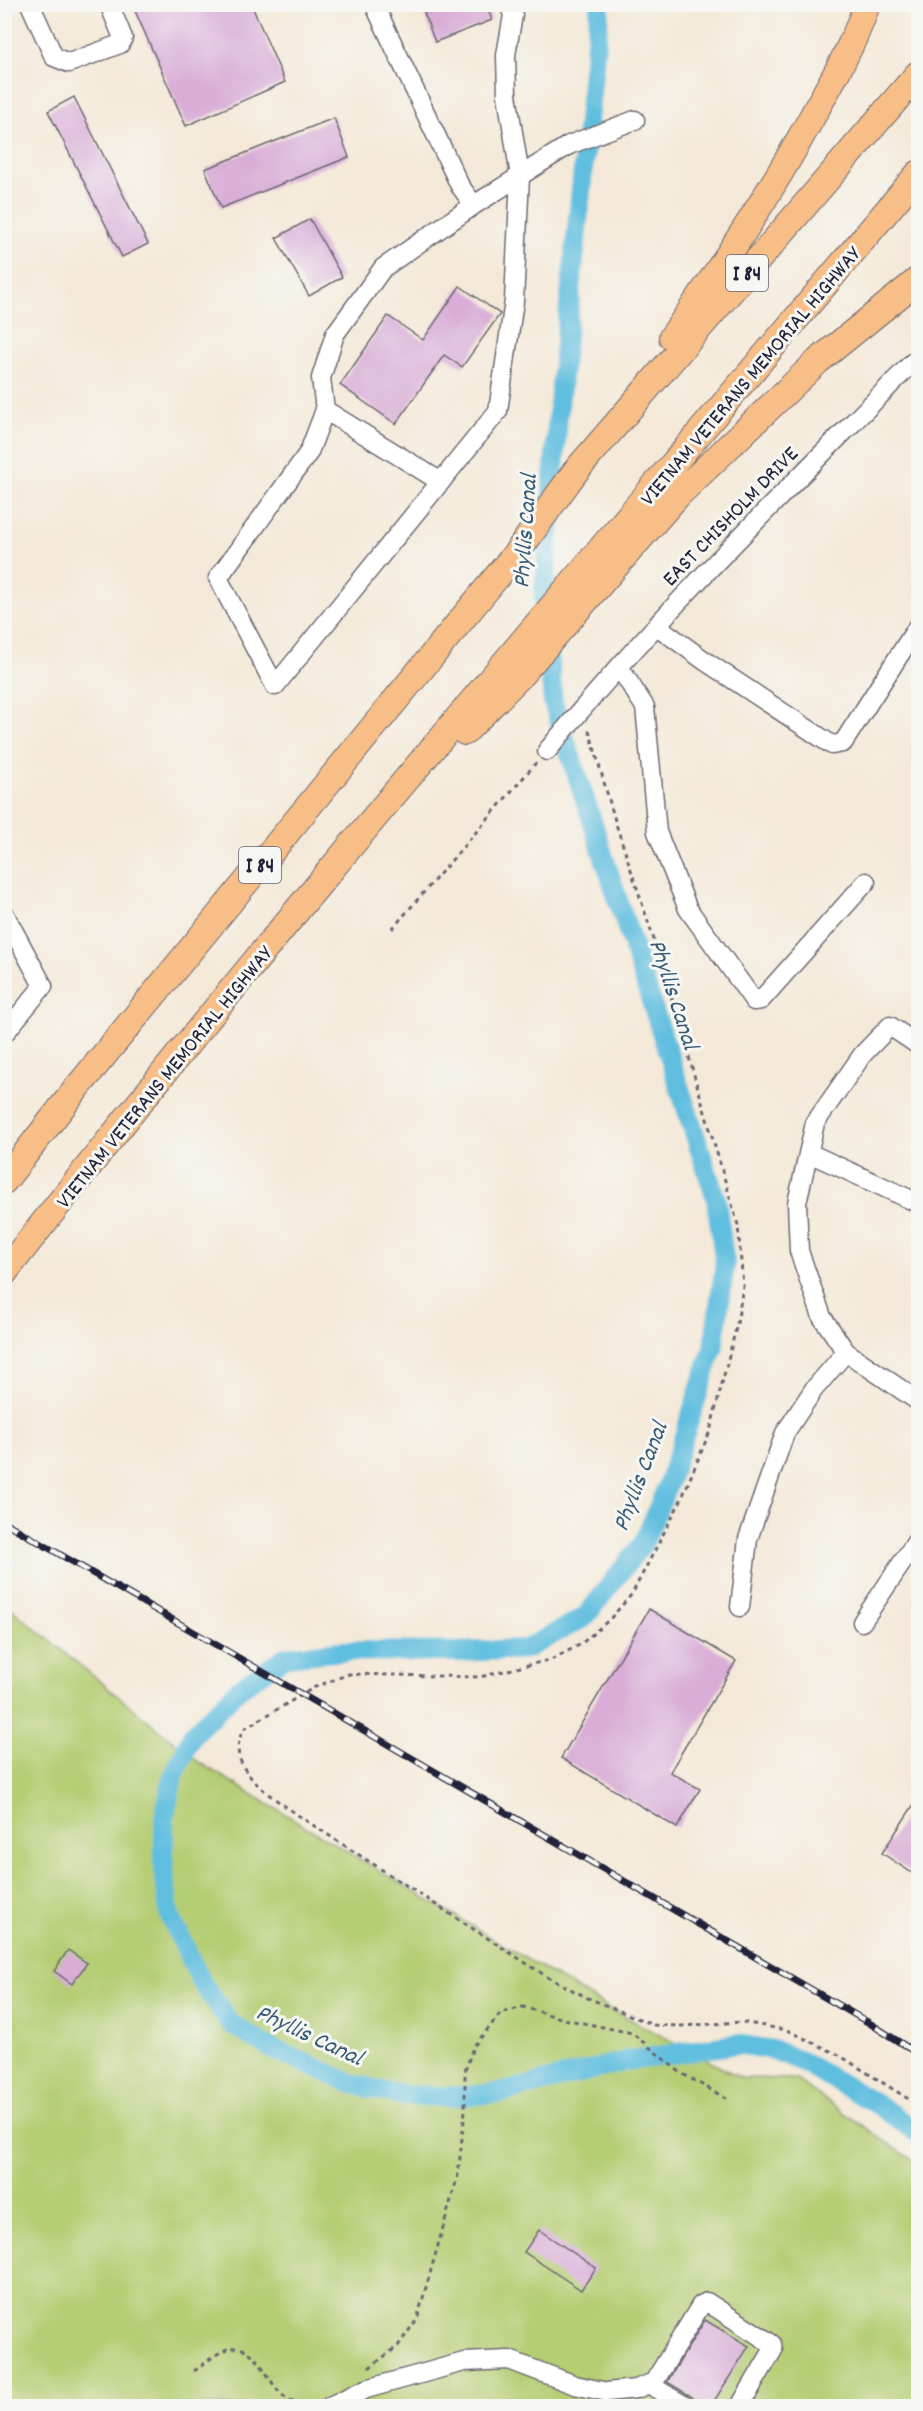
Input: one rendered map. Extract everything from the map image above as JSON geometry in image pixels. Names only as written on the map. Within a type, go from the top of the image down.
[{"type":"highway","points":[[575,472],[709,286],[794,152],[856,36],[867,4]]},
{"type":"highway","name":"I 84","points":[[4,1181],[77,1088],[518,551],[575,472],[918,74]]},
{"type":"highway","name":"VIETNAM VETERANS MEMORIAL HIGHWAY","points":[[4,1273],[117,1130],[520,642],[918,174]]},
{"type":"highway","points":[[323,881],[518,678],[685,488],[818,361],[918,280]]},
{"type":"street","points":[[30,4],[54,57],[69,63],[120,44],[123,38],[109,4]]},
{"type":"street","points":[[374,4],[460,186],[474,205]]},
{"type":"street","points":[[509,4],[513,15],[506,55],[507,95],[520,176],[514,301],[498,411],[275,687],[218,578],[309,452],[324,410],[321,378],[335,333],[383,268],[474,205],[520,176],[569,145],[635,120]]},
{"type":"street","name":"EAST CHISHOLM DRIVE","points":[[547,751],[657,626],[918,358]]},
{"type":"street","points":[[324,410],[441,482]]},
{"type":"street","points":[[657,626],[831,745],[843,743],[918,626]]},
{"type":"street","points":[[619,667],[645,707],[657,832],[688,909],[754,1000],[761,1000],[866,882]]},
{"type":"street","points":[[4,913],[43,986],[4,1034]]},
{"type":"street","points":[[918,1045],[890,1026],[863,1054],[815,1124],[797,1203],[799,1251],[822,1317],[846,1352],[918,1401]]},
{"type":"street","points":[[809,1153],[918,1203]]},
{"type":"street","points":[[740,1608],[748,1539],[785,1433],[814,1389],[846,1352]]},
{"type":"street","points":[[862,1622],[918,1539]]},
{"type":"street","points":[[327,2404],[366,2389],[464,2362],[509,2360],[575,2385],[607,2392],[636,2389],[654,2382],[701,2305],[707,2302],[772,2344],[773,2350],[740,2406]]},
{"type":"street","points":[[654,2382],[655,2388],[685,2406]]},
{"type":"path","points":[[582,709],[616,824],[659,955],[738,1225],[743,1286],[710,1431],[681,1500],[632,1594],[581,1644],[553,1659],[480,1677],[349,1674],[315,1687],[244,1729],[238,1739],[238,1752],[242,1768],[260,1786],[299,1816],[558,1983],[654,2025],[680,2026],[742,2022],[787,2030],[839,2055],[918,2105]]},
{"type":"path","points":[[392,929],[547,751]]},
{"type":"path","points":[[360,2375],[398,2346],[417,2319],[458,2175],[465,2111],[465,2070],[473,2047],[501,2013],[523,2007],[564,2019],[632,2033],[681,2073],[729,2100]]},
{"type":"path","points":[[194,2371],[225,2350],[238,2347],[247,2350],[254,2357],[286,2398],[303,2403],[327,2404]]},
{"type":"green space","points":[[4,1603],[200,1763],[605,2006],[741,2078],[795,2079],[918,2164],[918,2406],[5,2406]]},
{"type":"building","points":[[132,4],[251,4],[285,82],[186,126]]},
{"type":"building","points":[[448,4],[486,4],[492,20],[435,42],[424,13]]},
{"type":"building","points":[[74,97],[148,244],[122,257],[48,111]]},
{"type":"building","points":[[334,118],[349,157],[221,208],[205,169]]},
{"type":"building","points":[[310,219],[342,277],[309,296],[276,238]]},
{"type":"building","points":[[460,286],[500,314],[462,367],[444,355],[396,424],[340,385],[388,316],[423,340]]},
{"type":"building","points":[[649,1609],[736,1661],[670,1772],[700,1789],[677,1828],[561,1758]]},
{"type":"building","points":[[918,1798],[918,1877],[882,1853]]},
{"type":"building","points":[[68,1950],[87,1963],[72,1984],[54,1971]]},
{"type":"building","points":[[539,2230],[596,2268],[581,2290],[524,2252]]},
{"type":"building","points":[[705,2320],[749,2346],[711,2406],[701,2406],[691,2396],[667,2382]]},
{"type":"waterway","name":"Phyllis Canal","points":[[600,4],[558,415],[544,594],[553,702],[716,1199],[725,1264],[713,1348],[669,1482],[644,1542],[585,1617],[526,1649],[457,1652],[342,1651],[285,1657],[239,1689],[193,1734],[173,1777],[164,1818],[164,1868],[169,1914],[203,1985],[231,2024],[268,2047],[353,2084],[400,2095],[450,2097],[501,2093],[626,2061],[737,2044],[774,2050],[803,2062],[880,2106],[918,2133]]},
{"type":"railway","points":[[4,1522],[871,2024],[918,2054]]}]
